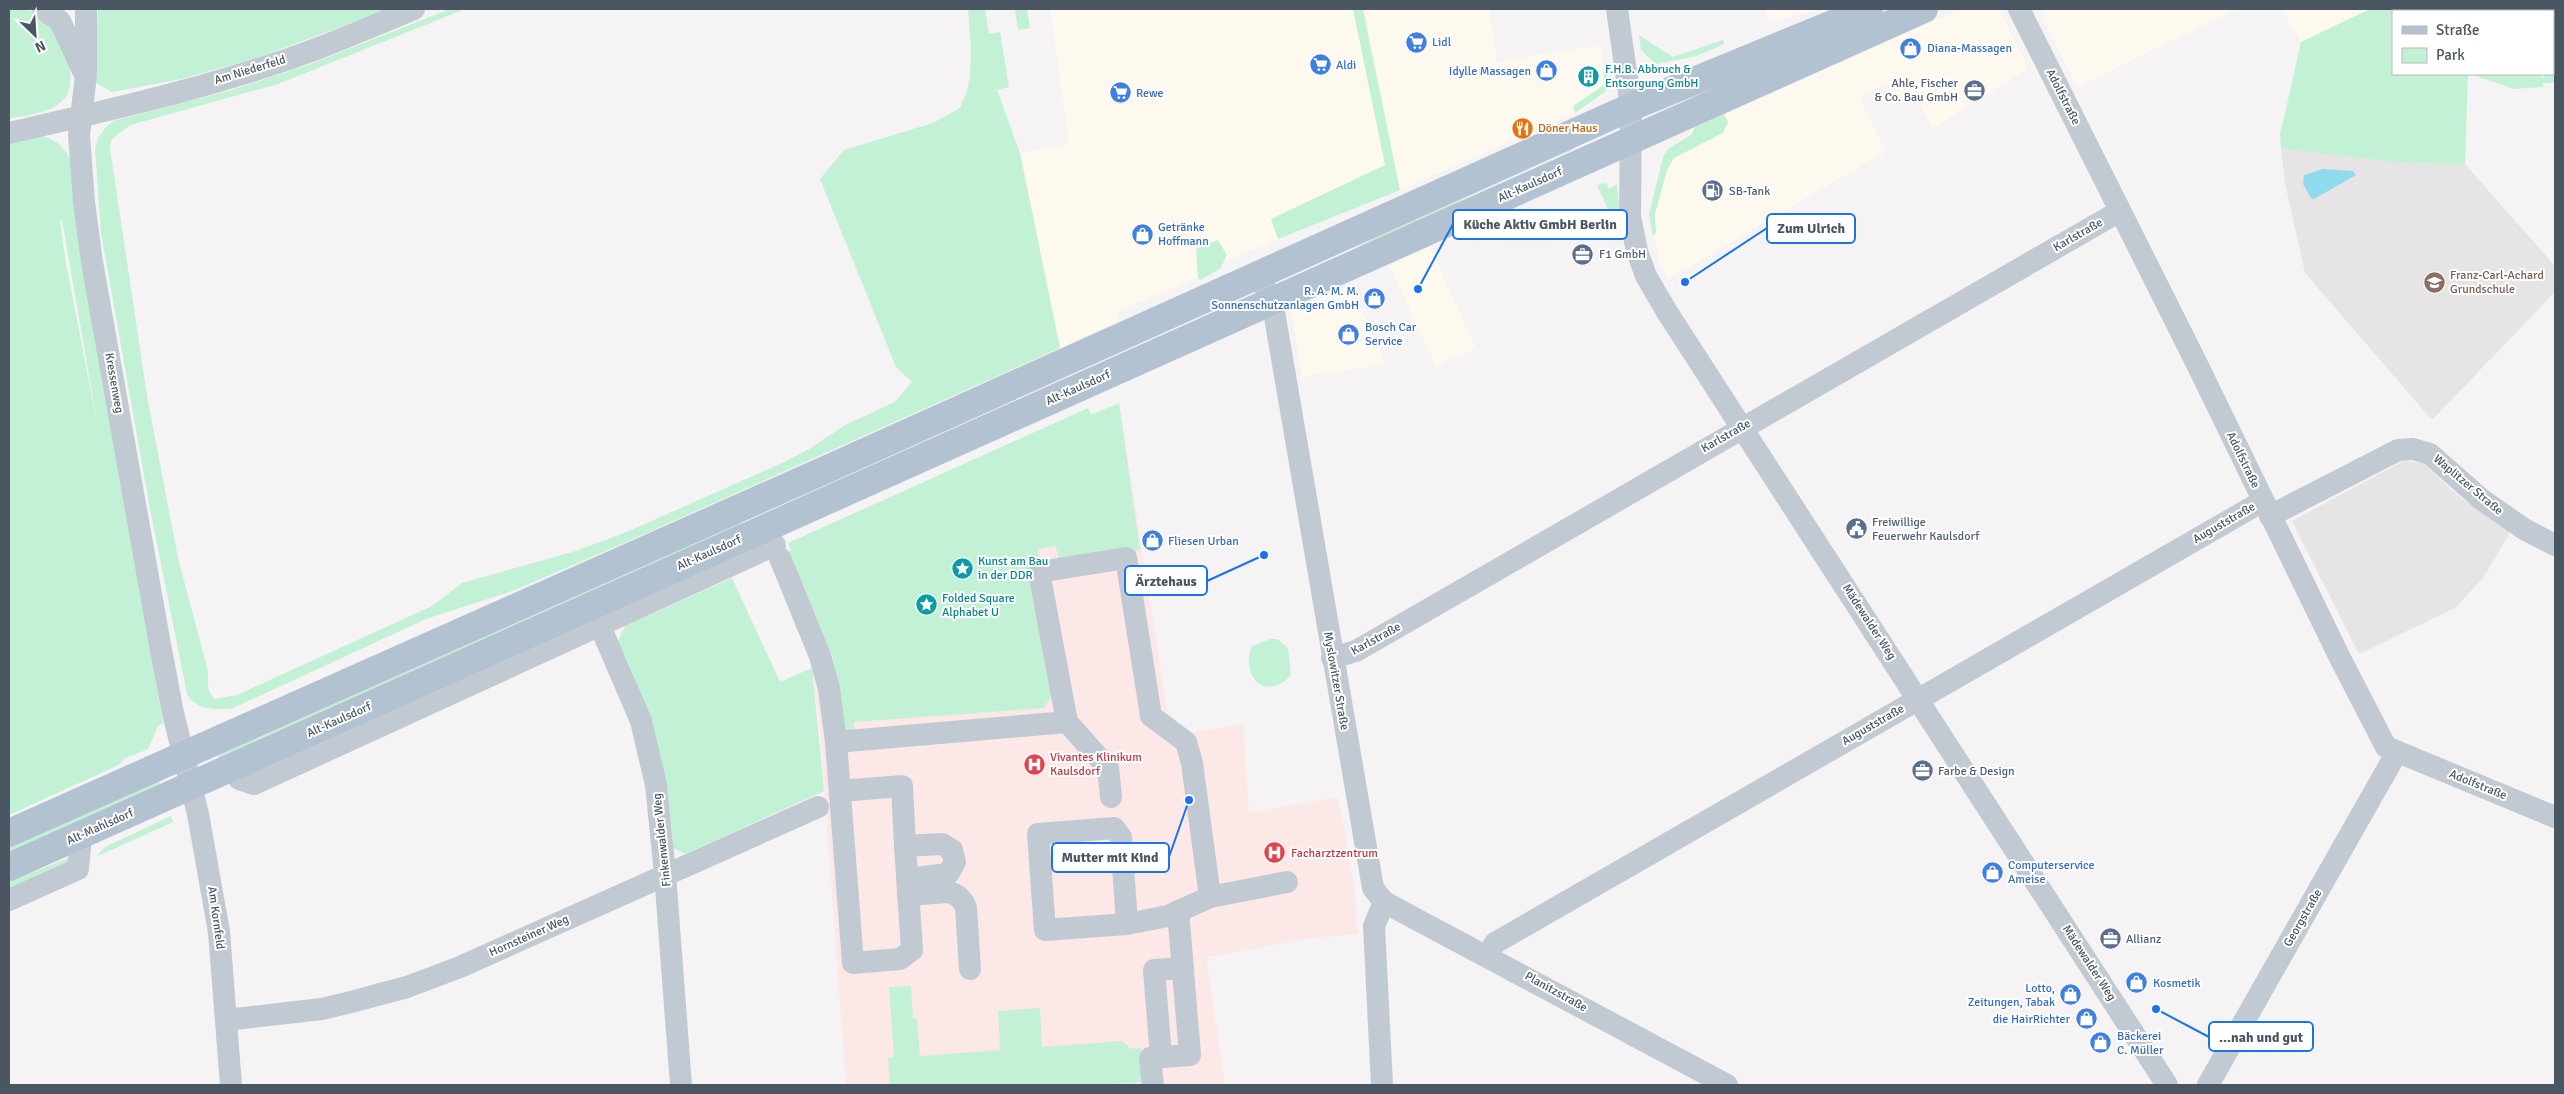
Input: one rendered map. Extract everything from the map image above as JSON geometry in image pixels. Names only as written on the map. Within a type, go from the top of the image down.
[{"type":"main road","points":[[9,833],[844,462],[1631,106],[1870,9]]},
{"type":"main road","name":"Alt-Kaulsdorf","points":[[191,787],[596,616],[1272,300],[1924,9]]},
{"type":"main road","name":"Alt-Mahlsdorf","points":[[9,867],[191,787]]},
{"type":"street","points":[[43,9],[60,21],[77,62],[86,75]]},
{"type":"street","name":"Kressenweg","points":[[86,9],[86,75],[80,117],[79,144],[92,262],[159,639],[184,754]]},
{"type":"street","name":"Am Niederfeld","points":[[9,133],[80,117],[258,69],[313,50],[414,9]]},
{"type":"street","name":"Mädewalder Weg","points":[[1617,9],[1631,106],[1630,216],[1637,251],[1646,276],[2167,1085]]},
{"type":"street","name":"Adolfstraße","points":[[2019,9],[2386,746],[2555,817]]},
{"type":"street","name":"Karlstraße","points":[[1332,658],[1356,651],[2120,211]]},
{"type":"street","name":"Myslowitzer Straße","points":[[1258,275],[1272,300],[1373,888],[1384,902]]},
{"type":"street","name":"Waplitzer Straße","points":[[2266,508],[2398,450],[2410,449],[2430,454],[2481,499],[2524,529],[2555,545]]},
{"type":"street","name":"Auguststraße","points":[[1488,955],[1495,943],[1919,698],[2266,508]]},
{"type":"street","name":"Alt-Kaulsdorf","points":[[596,616],[777,552],[820,656],[829,689],[836,742]]},
{"type":"street","points":[[1127,924],[1121,837],[1114,828],[1108,768],[1067,722],[1039,572],[1126,558],[1151,716],[1186,742],[1192,764],[1210,897]]},
{"type":"street","name":"Finkenwalder Weg","points":[[596,616],[641,721],[656,785],[665,874],[681,1085]]},
{"type":"street","points":[[840,791],[902,786],[912,950],[900,959],[853,963],[836,742],[1067,722]]},
{"type":"street","name":"Georgstraße","points":[[2208,1085],[2398,752]]},
{"type":"street","name":"Am Kornfeld","points":[[184,754],[219,932],[231,1085]]},
{"type":"street","name":"Hornsteiner Weg","points":[[226,1020],[322,1009],[407,987],[460,967],[818,807]]},
{"type":"street","points":[[1114,828],[1038,834],[1045,930],[1127,924],[1178,911],[1210,897],[1287,882]]},
{"type":"street","points":[[9,900],[78,869],[81,835]]},
{"type":"street","points":[[905,846],[942,844],[952,850],[955,859],[953,869],[945,876],[908,887]]},
{"type":"street","points":[[908,887],[954,893],[962,900],[966,908],[970,969]]},
{"type":"street","points":[[1382,1085],[1374,926],[1384,902]]},
{"type":"street","name":"Planitzstraße","points":[[1384,902],[1488,955],[1727,1085]]},
{"type":"street","points":[[1153,1085],[1150,1058],[1190,1055],[1178,911]]},
{"type":"shaded area","points":[[1050,9],[1489,9],[1497,62],[1601,45],[1604,85],[1573,106],[1575,113],[1400,190],[1354,207],[1225,262],[1224,266],[1117,312],[1119,321],[1060,348],[1020,153],[1069,144]]},
{"type":"shaded area","points":[[1765,9],[1822,9],[1768,22]]},
{"type":"shaded area","points":[[1960,9],[1999,9],[2028,68],[1933,129],[1912,92],[1895,100],[1887,84],[1860,97],[1885,152],[1668,279],[1659,261],[1649,214],[1663,157],[1668,149],[1691,135],[1690,130]]},
{"type":"shaded area","points":[[2039,9],[2237,9],[2077,87]]},
{"type":"shaded area","points":[[2282,9],[2370,9],[2301,42]]},
{"type":"shaded area","name":"Franz-Carl-Achard Grundschule","points":[[2281,149],[2403,163],[2465,164],[2555,266],[2555,292],[2432,420],[2305,273],[2285,183]]},
{"type":"shaded area","points":[[1430,247],[1476,348],[1436,366],[1389,266]]},
{"type":"shaded area","points":[[1350,285],[1386,364],[1302,377],[1291,312]]},
{"type":"shaded area","name":"Vivantes Klinikum Kaulsdorf","points":[[1119,403],[1171,736],[1243,724],[1249,813],[1338,797],[1355,894],[1357,934],[1307,939],[1206,957],[1225,1085],[846,1085],[820,728],[812,668],[793,615],[769,561]]},
{"type":"shaded area","points":[[2403,461],[2423,463],[2458,496],[2511,531],[2483,578],[2455,608],[2359,654],[2292,521]]},
{"type":"green space","points":[[20,9],[41,14],[56,29],[65,48],[71,81],[65,98],[54,107],[39,113],[9,119],[9,11]]},
{"type":"green space","points":[[98,9],[389,9],[257,58],[181,79],[112,92],[93,81]]},
{"type":"green space","points":[[450,9],[465,9],[278,84],[130,125],[111,140],[110,148],[147,396],[178,558],[208,671],[209,690],[215,699],[237,695],[432,606],[462,583],[576,551],[629,531],[782,463],[809,449],[845,425],[895,402],[912,382],[896,367],[820,179],[844,150],[933,123],[960,108],[967,91],[970,76],[971,49],[968,9],[985,9],[989,34],[1000,32],[1009,87],[997,90],[1020,153],[1060,348],[515,590],[426,619],[231,709],[212,709],[200,706],[195,704],[187,694],[150,509],[101,233],[95,149],[98,138],[113,121],[232,90],[305,66]]},
{"type":"green space","points":[[1015,9],[1027,9],[1030,28],[1018,30]]},
{"type":"green space","points":[[1353,9],[1363,9],[1400,190],[1278,239],[1271,219],[1385,165]]},
{"type":"green space","points":[[2370,9],[2472,10],[2392,10],[2392,75],[2468,75],[2465,164],[2403,163],[2281,149],[2280,135],[2301,42]]},
{"type":"green space","points":[[1639,35],[1673,57],[1723,40],[1724,44],[1697,56],[1656,64],[1641,50]]},
{"type":"green space","points":[[1604,60],[1609,85],[1606,91],[1575,113],[1573,106],[1604,85]]},
{"type":"green space","points":[[2555,65],[2555,83],[2543,83],[2543,87],[2514,89],[2473,75],[2540,75],[2543,78],[2546,75],[2554,75]]},
{"type":"green space","points":[[1724,114],[1728,122],[1723,133],[1674,158],[1667,170],[1655,214],[1656,233],[1653,236],[1649,214],[1663,157],[1668,149],[1691,135],[1695,127]]},
{"type":"green space","points":[[38,136],[49,138],[58,143],[71,161],[121,481],[163,723],[158,726],[148,749],[124,759],[120,764],[110,769],[9,815],[9,144]],"holes":[[[62,220],[98,427],[66,264],[60,221]]]},
{"type":"green space","points":[[1572,144],[1574,149],[1463,199],[1416,228],[1358,253],[1356,248],[1414,216]]},
{"type":"green space","points":[[1606,183],[1609,189],[1617,184],[1619,207],[1611,216],[1597,185]]},
{"type":"green space","points":[[1218,240],[1227,255],[1221,268],[1200,280],[1198,277],[1196,249]]},
{"type":"green space","points":[[1119,403],[1140,550],[1059,562],[1056,546],[1038,549],[1055,690],[1044,708],[854,722],[855,733],[845,734],[833,658],[788,552],[791,551],[788,543],[1088,408],[1091,415]]},
{"type":"green space","points":[[735,520],[746,525],[221,765],[218,755]]},
{"type":"green space","points":[[732,578],[780,682],[812,668],[824,791],[685,854],[673,848],[668,796],[656,741],[639,689],[618,641],[625,626]]},
{"type":"green space","points":[[1270,639],[1277,639],[1288,648],[1291,675],[1281,683],[1264,686],[1252,676],[1249,667],[1249,657],[1252,646]]},
{"type":"green space","points":[[156,775],[160,784],[9,857],[9,843]]},
{"type":"green space","points":[[171,816],[173,822],[96,857],[105,847]]},
{"type":"green space","points":[[69,858],[73,861],[9,896],[9,881]]},
{"type":"green space","points":[[911,986],[913,1018],[917,1019],[920,1056],[1000,1050],[998,1011],[1040,1008],[1042,1047],[1122,1041],[1131,1049],[1141,1048],[1144,1082],[1095,1085],[890,1085],[888,1058],[894,1057],[889,987]]},
{"type":"water","points":[[2323,169],[2353,171],[2356,175],[2314,199],[2311,198],[2303,184],[2304,175]]},
{"type":"place","name":"Lidl","points":[[1416,42]]},
{"type":"place","name":"Diana-Massagen","points":[[1911,48]]},
{"type":"place","name":"Aldi","points":[[1320,65]]},
{"type":"place","name":"Idylle Massagen","points":[[1547,71]]},
{"type":"place","name":"F.H.B. Abbruch & Entsorgung GmbH","points":[[1589,76]]},
{"type":"place","name":"Ahle, Fischer & Co. Bau GmbH","points":[[1974,90]]},
{"type":"place","name":"Rewe","points":[[1120,93]]},
{"type":"place","name":"Döner Haus","points":[[1522,128]]},
{"type":"place","name":"SB-Tank","points":[[1713,191]]},
{"type":"place","name":"Getränke Hoffmann","points":[[1142,234]]},
{"type":"place","name":"F1 GmbH","points":[[1583,254]]},
{"type":"place","name":"Zum Ulrich","points":[[1685,282]]},
{"type":"place","name":"Franz-Carl-Achard Grundschule","points":[[2434,282]]},
{"type":"place","name":"Küche Aktiv GmbH Berlin","points":[[1418,289]]},
{"type":"place","name":"R. A. M. M. Sonnenschutzanlagen GmbH","points":[[1375,298]]},
{"type":"place","name":"Bosch Car Service","points":[[1349,334]]},
{"type":"place","name":"Freiwillige Feuerwehr Kaulsdorf","points":[[1856,529]]},
{"type":"place","name":"Fliesen Urban","points":[[1152,541]]},
{"type":"place","name":"Ärztehaus","points":[[1264,555]]},
{"type":"place","name":"Kunst am Bau in der DDR","points":[[962,568]]},
{"type":"place","name":"Folded Square Alphabet U","points":[[926,605]]},
{"type":"place","name":"Vivantes Klinikum Kaulsdorf","points":[[1034,764]]},
{"type":"place","name":"Farbe & Design","points":[[1922,771]]},
{"type":"place","name":"Mutter mit Kind","points":[[1189,800]]},
{"type":"place","name":"Facharztzentrum","points":[[1275,853]]},
{"type":"place","name":"Computerservice Ameise","points":[[1992,872]]},
{"type":"place","name":"Allianz","points":[[2110,939]]},
{"type":"place","name":"Kosmetik","points":[[2137,983]]},
{"type":"place","name":"Lotto, Zeitungen, Tabak","points":[[2071,995]]},
{"type":"place","name":"...nah und gut","points":[[2156,1009]]},
{"type":"place","name":"die HairRichter","points":[[2086,1019]]},
{"type":"place","name":"Bäckerei C. Müller","points":[[2101,1043]]}]
